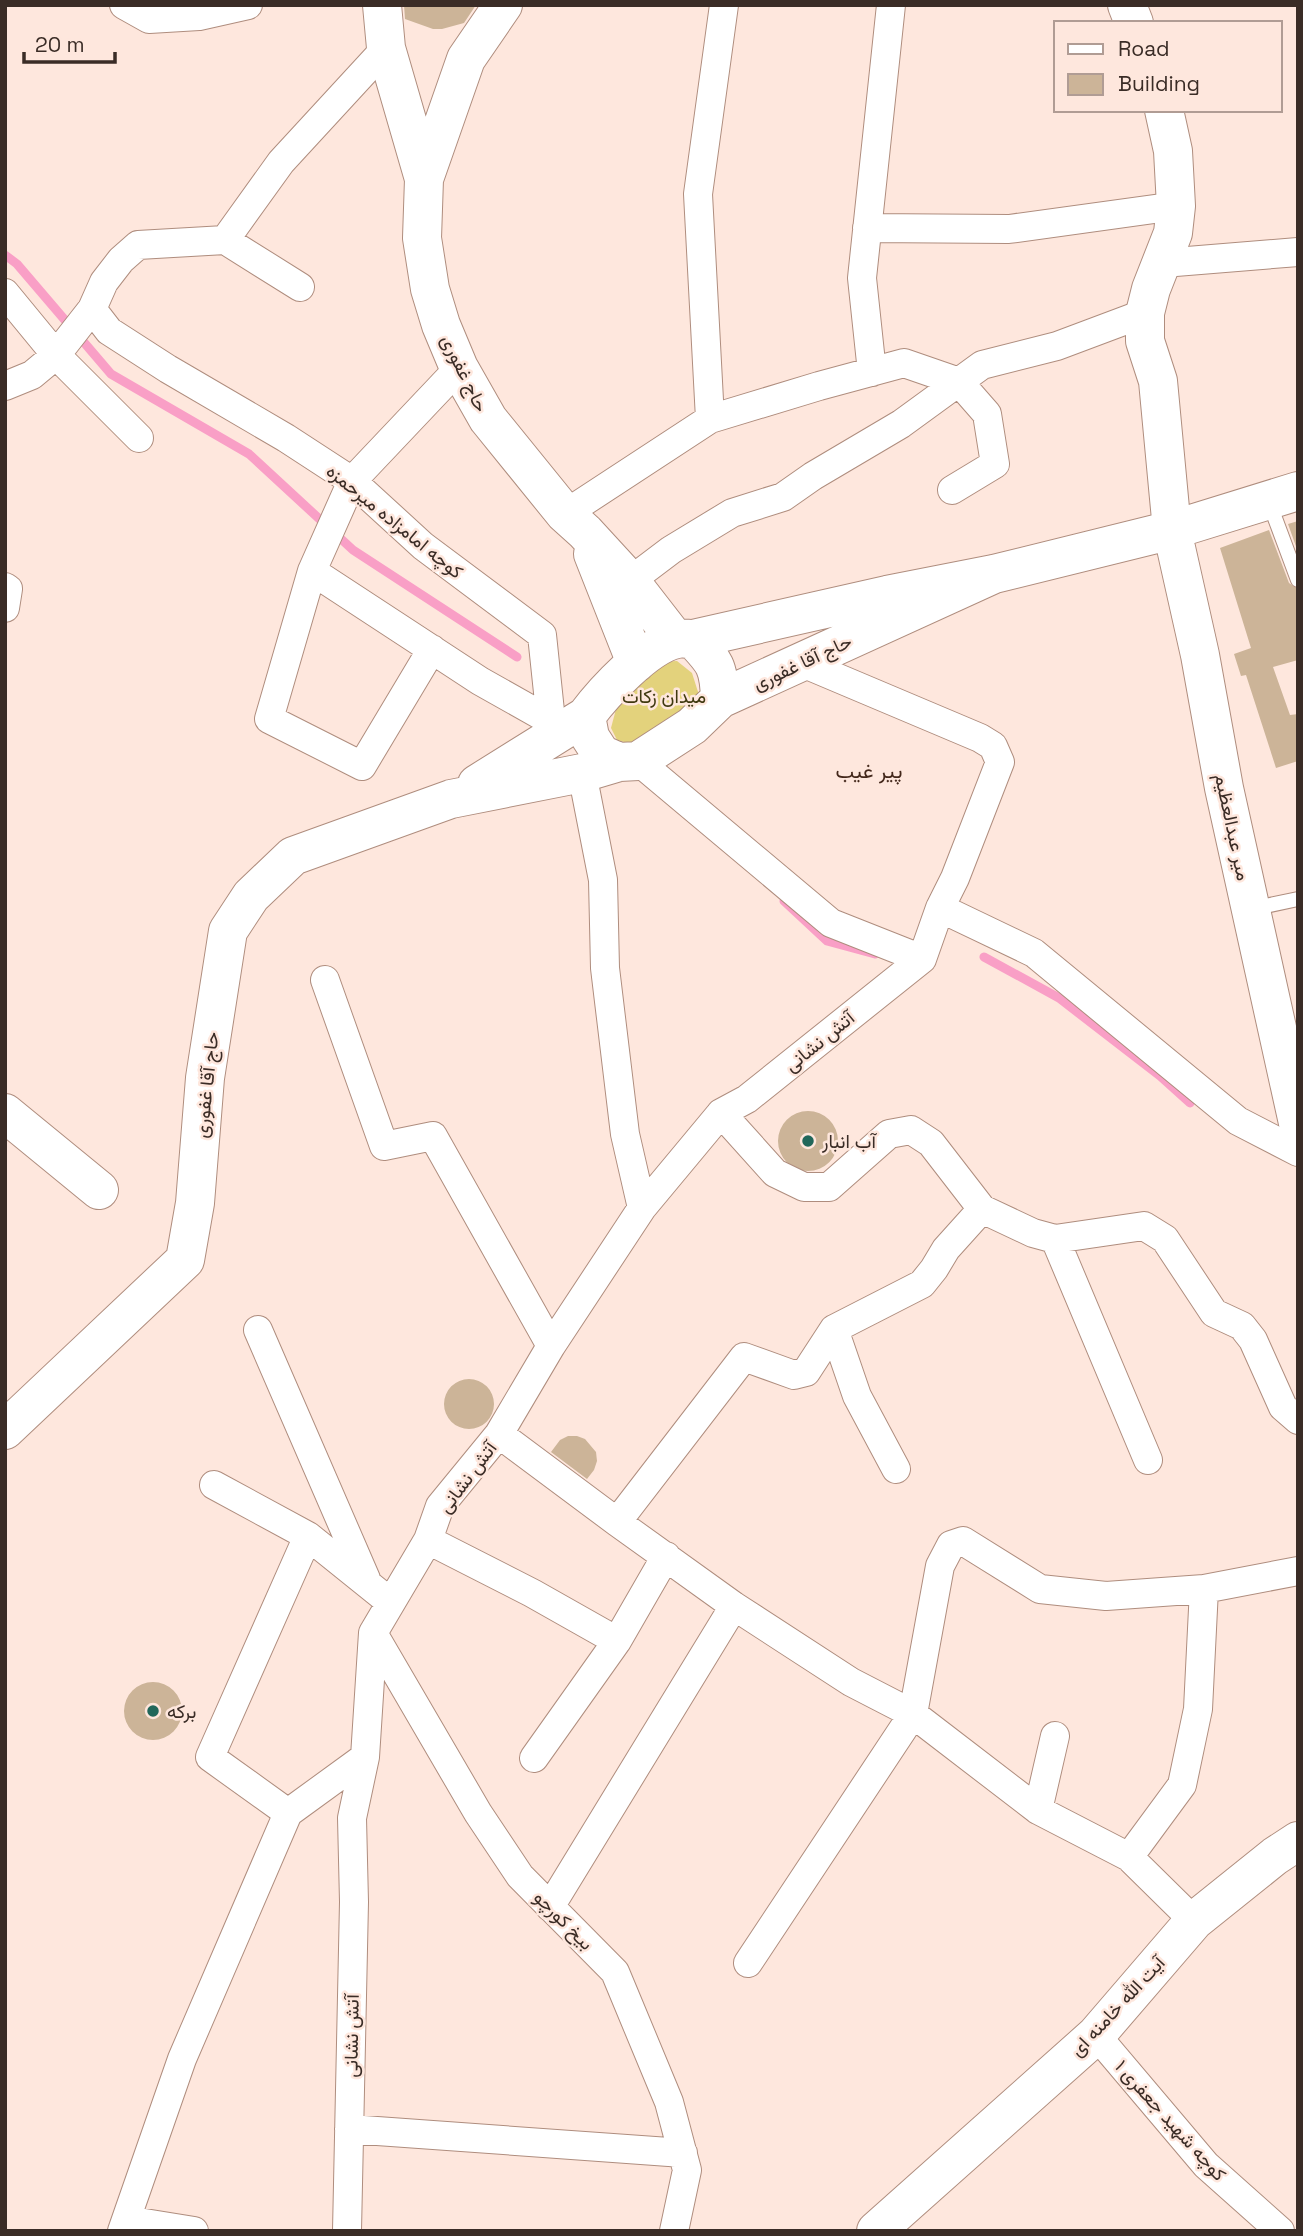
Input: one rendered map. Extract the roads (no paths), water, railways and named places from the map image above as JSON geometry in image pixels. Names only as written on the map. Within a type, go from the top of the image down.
[{"type":"main road","name":"حاج غفوری","points":[[382,5],[386,48],[424,179]]},
{"type":"main road","name":"حاج غفوری","points":[[503,5],[466,60],[424,179],[422,238],[430,289],[441,325],[459,368],[488,419],[575,523],[684,639],[710,657],[719,673],[720,699]]},
{"type":"main road","points":[[1145,313],[1172,233],[1176,206],[1173,151],[1164,112]]},
{"type":"main road","name":"میر عبدالعظیم","points":[[1145,313],[1145,341],[1158,381],[1172,530],[1200,655],[1224,788],[1250,909],[1296,1107]]},
{"type":"main road","name":"حاج آقا غفوری","points":[[684,639],[994,574],[1172,530],[1283,496]]},
{"type":"main road","name":"حاج غفوری","points":[[575,523],[636,663]]},
{"type":"main road","name":"حاج آقا غفوری","points":[[629,761],[692,726],[720,699],[994,574]]},
{"type":"main road","points":[[629,761],[601,754],[574,736],[613,684],[636,663],[684,639]]},
{"type":"main road","name":"حاج آقا غفوری","points":[[5,1430],[184,1260],[195,1203],[205,1078],[228,931],[251,895],[293,856],[451,799],[574,736]]},
{"type":"main road","points":[[5,1113],[99,1190]]},
{"type":"main road","name":"آیت الله خامنه ای","points":[[876,2231],[1096,2035],[1194,1921],[1275,1856],[1298,1841]]},
{"type":"street","points":[[124,5],[149,19],[199,16],[248,5]]},
{"type":"street","points":[[710,419],[698,194],[724,5]]},
{"type":"street","points":[[872,372],[862,278],[891,5]]},
{"type":"street","points":[[225,240],[281,162],[386,48]]},
{"type":"street","points":[[867,228],[1009,229],[1176,206]]},
{"type":"street","points":[[5,386],[32,374],[56,355],[92,309],[104,282],[121,260],[138,245],[225,240],[300,287]]},
{"type":"street","points":[[1163,262],[1298,252]]},
{"type":"street","points":[[5,293],[56,355],[139,438]]},
{"type":"street","name":"کوچه امامزاده میرحمزه","points":[[92,309],[109,331],[352,481],[423,546],[541,635],[574,736],[603,880],[605,968],[625,1134],[642,1208]]},
{"type":"street","points":[[630,581],[671,550],[732,513],[783,497],[901,424],[982,365],[1057,346],[1145,313]]},
{"type":"street","points":[[575,523],[710,419],[905,363],[959,382],[987,414],[995,464],[952,490]]},
{"type":"street","points":[[432,649],[362,766],[270,719],[312,571],[352,481],[459,368]]},
{"type":"street","points":[[312,571],[480,681],[574,736]]},
{"type":"street","points":[[5,587],[8,589],[5,608]]},
{"type":"street","points":[[629,761],[831,923],[922,959],[1000,762],[993,746],[980,738],[800,662]]},
{"type":"street","points":[[940,908],[1034,953],[1238,1121],[1298,1152]]},
{"type":"street","name":"آتش نشانی","points":[[346,2231],[354,1902],[352,1818],[365,1757],[373,1633],[428,1540],[440,1506],[499,1434],[551,1346],[642,1208],[720,1113],[747,1099],[922,959]]},
{"type":"street","points":[[325,980],[384,1146],[433,1136],[551,1346]]},
{"type":"street","points":[[720,1113],[775,1173],[804,1187],[830,1187],[889,1134],[911,1130],[931,1143],[982,1209],[1033,1233],[1055,1240],[1144,1226],[1165,1239],[1213,1313],[1242,1325],[1254,1340],[1283,1407],[1298,1420]]},
{"type":"street","points":[[617,1522],[744,1357],[794,1375],[806,1372],[834,1329],[922,1284],[946,1250],[982,1209]]},
{"type":"street","points":[[1055,1240],[1149,1460]]},
{"type":"street","points":[[258,1329],[368,1585]]},
{"type":"street","points":[[834,1329],[857,1396],[896,1469]]},
{"type":"street","points":[[499,1434],[734,1606],[851,1682],[913,1714],[1038,1810],[1129,1857],[1194,1921]]},
{"type":"street","points":[[214,1485],[308,1536],[390,1602]]},
{"type":"street","points":[[288,1813],[210,1757],[308,1536]]},
{"type":"street","points":[[428,1540],[532,1593],[617,1641]]},
{"type":"street","points":[[748,1962],[913,1714],[940,1566],[951,1545],[963,1541],[1040,1589],[1106,1596],[1203,1589],[1298,1571]]},
{"type":"street","points":[[534,1758],[617,1641],[666,1556]]},
{"type":"street","points":[[1129,1857],[1182,1785],[1198,1709],[1203,1589]]},
{"type":"street","points":[[550,1907],[734,1606]]},
{"type":"street","name":"بیخ کورچو","points":[[373,1633],[478,1813],[520,1876],[615,1972],[670,2102],[687,2170],[674,2231]]},
{"type":"street","points":[[1038,1810],[1055,1736]]},
{"type":"street","points":[[194,2231],[124,2225],[182,2059],[288,1813],[365,1757]]},
{"type":"street","name":"کوچه شهید جعفری ۱","points":[[1096,2035],[1206,2165],[1280,2231]]},
{"type":"street","points":[[349,2129],[683,2153]]},
{"type":"lane","points":[[1283,496],[1298,580]]},
{"type":"lane","points":[[1250,909],[1298,899]]},
{"type":"waterway","points":[[5,255],[17,264],[111,374],[249,454],[353,550],[517,657]]},
{"type":"waterway","points":[[784,901],[827,941],[875,954]]},
{"type":"waterway","points":[[984,957],[1059,998],[1160,1076],[1190,1103]]},
{"type":"place","name":"آب انبار","points":[[808,1141]]},
{"type":"place","name":"برکه","points":[[153,1711]]},
{"type":"district","name":"پیر غیب","points":[[869,771]]},
{"type":"park label","name":"میدان زکات","points":[[664,696]]}]
